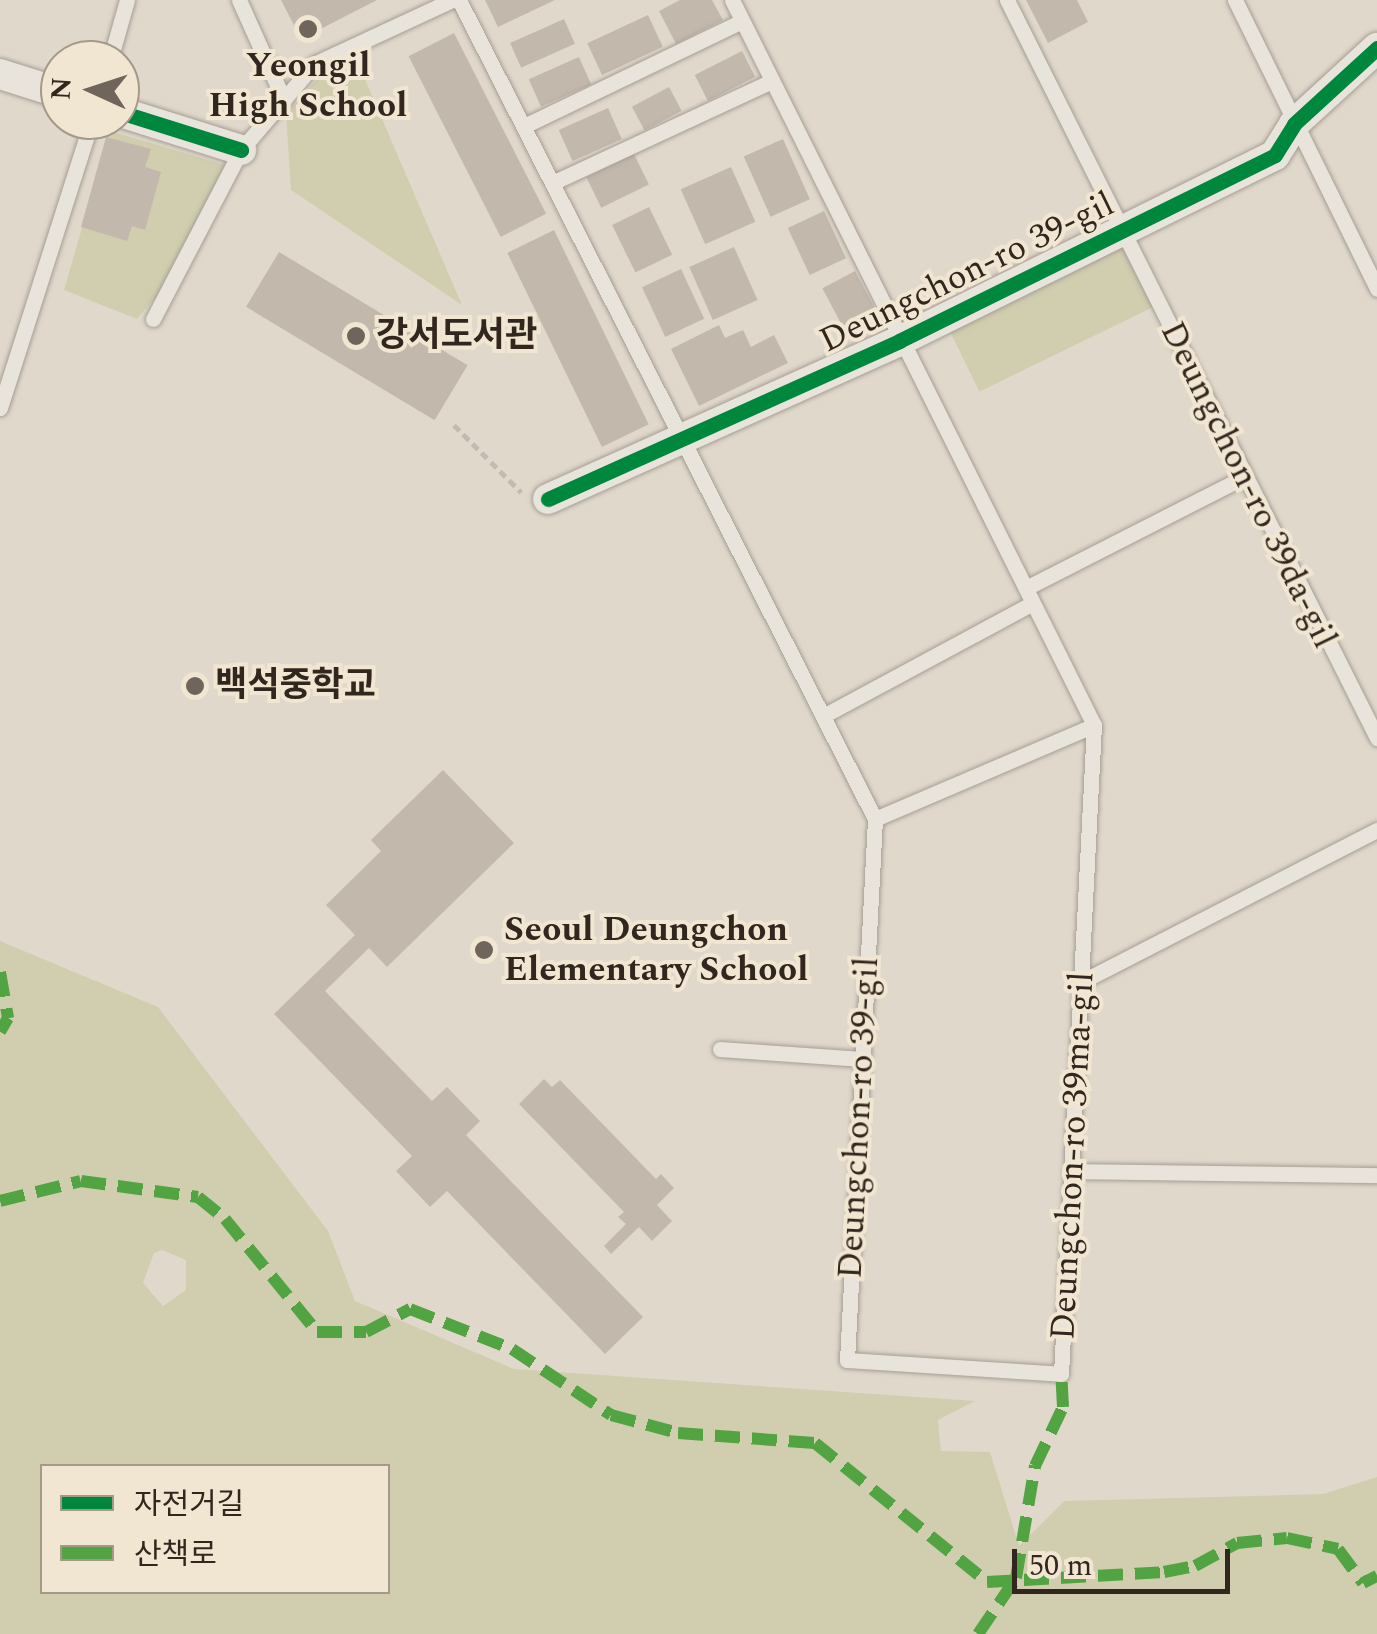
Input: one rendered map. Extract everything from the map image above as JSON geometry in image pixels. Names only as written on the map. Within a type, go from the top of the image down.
[{"type":"street","name":"Deungchon-ro 39-gil","points":[[539,502],[682,442],[899,341],[1276,154],[1294,124],[1377,48]]},
{"type":"street","points":[[0,74],[40,87]]},
{"type":"street","points":[[140,118],[242,150]]},
{"type":"lane","points":[[116,40],[127,0]]},
{"type":"lane","points":[[239,0],[284,100]]},
{"type":"lane","points":[[152,319],[242,150],[314,64],[456,0],[524,126],[875,818],[1094,725]]},
{"type":"lane","name":"Deungchon-ro 39ma-gil","points":[[732,0],[1094,725],[1061,1374],[847,1360]]},
{"type":"lane","name":"Deungchon-ro 39da-gil","points":[[1007,0],[1377,738]]},
{"type":"lane","points":[[1235,0],[1377,289]]},
{"type":"lane","points":[[524,126],[742,20]]},
{"type":"lane","points":[[552,183],[772,81]]},
{"type":"lane","points":[[0,408],[86,140]]},
{"type":"lane","points":[[823,716],[1244,477]]},
{"type":"lane","name":"Deungchon-ro 39-gil","points":[[847,1360],[875,818]]},
{"type":"lane","points":[[1083,981],[1377,830]]},
{"type":"lane","points":[[720,1049],[862,1059]]},
{"type":"lane","points":[[1074,1170],[1377,1175]]},
{"type":"path","points":[[454,424],[539,502]]},
{"type":"shaded area","points":[[358,63],[462,305],[291,190],[286,114],[317,79]]},
{"type":"shaded area","points":[[107,140],[140,140],[232,167],[166,285],[137,319],[64,290]]},
{"type":"shaded area","points":[[1126,220],[1165,301],[979,392],[940,311]]},
{"type":"shaded area","points":[[0,941],[158,1007],[328,1231],[355,1301],[514,1369],[975,1401],[938,1420],[941,1451],[990,1452],[1019,1546],[1064,1501],[1323,1494],[1377,1477],[1377,1634],[0,1634]],"holes":[[[162,1250],[186,1260],[186,1290],[163,1306],[143,1283],[154,1253]]]},
{"type":"building","points":[[281,0],[377,0],[301,39]]},
{"type":"building","points":[[485,0],[555,0],[498,27]]},
{"type":"building","points":[[680,0],[712,0],[723,20],[676,44],[659,11]]},
{"type":"building","points":[[1026,0],[1077,0],[1088,22],[1048,43]]},
{"type":"building","points":[[648,15],[663,47],[602,75],[587,43]]},
{"type":"building","points":[[564,19],[575,44],[521,68],[510,43]]},
{"type":"building","points":[[454,33],[546,214],[501,237],[409,56]]},
{"type":"building","points":[[742,51],[755,77],[708,101],[695,75]]},
{"type":"building","points":[[579,57],[591,84],[541,107],[529,79]]},
{"type":"building","points":[[669,87],[682,111],[645,131],[632,107]]},
{"type":"building","points":[[608,108],[622,139],[572,161],[559,130]]},
{"type":"building","points":[[783,139],[810,199],[771,217],[744,156]]},
{"type":"building","points":[[105,140],[151,149],[145,167],[161,172],[145,230],[132,226],[127,241],[81,227]]},
{"type":"building","points":[[634,154],[649,185],[601,208],[586,177]]},
{"type":"building","points":[[731,167],[755,222],[705,244],[681,189]]},
{"type":"building","points":[[649,207],[672,255],[635,273],[612,225]]},
{"type":"building","points":[[824,211],[846,258],[810,275],[788,228]]},
{"type":"building","points":[[554,230],[649,424],[602,447],[507,253]]},
{"type":"building","points":[[734,247],[758,300],[713,320],[689,267]]},
{"type":"building","name":"강서도서관","points":[[279,252],[468,365],[435,420],[246,307]]},
{"type":"building","points":[[681,269],[704,319],[665,337],[642,287]]},
{"type":"building","points":[[855,271],[882,322],[850,340],[822,288]]},
{"type":"building","points":[[719,325],[725,338],[743,330],[751,347],[774,335],[788,363],[699,406],[671,349]]},
{"type":"building","points":[[443,770],[514,843],[387,967],[369,948],[325,991],[432,1101],[447,1087],[480,1121],[466,1135],[643,1317],[605,1354],[447,1191],[430,1207],[396,1171],[412,1156],[274,1014],[355,935],[326,905],[381,851],[371,840]]},
{"type":"building","points":[[544,1079],[552,1087],[560,1080],[656,1179],[661,1174],[674,1188],[657,1205],[672,1221],[652,1241],[639,1227],[611,1254],[604,1246],[626,1224],[618,1217],[624,1212],[519,1104]]},
{"type":"marked path","points":[[0,972],[8,1018],[0,1032]]},
{"type":"marked path","points":[[0,1201],[81,1181],[198,1197],[225,1219],[317,1332],[366,1332],[410,1309],[512,1349],[611,1415],[678,1433],[815,1443],[987,1582],[1164,1572],[1195,1566],[1237,1543],[1287,1538],[1338,1549],[1363,1583],[1377,1576]]},
{"type":"marked path","points":[[978,1634],[1016,1578],[1035,1466],[1063,1407],[1061,1374]]},
{"type":"cycle path","points":[[548,499],[899,341],[1275,155],[1294,124],[1377,48]]},
{"type":"cycle path","points":[[140,118],[241,150]]},
{"type":"place","name":"Yeongil High School","points":[[308,29]]},
{"type":"place","name":"강서도서관","points":[[356,336]]},
{"type":"place","name":"백석중학교","points":[[195,686]]},
{"type":"place","name":"Seoul Deungchon Elementary School","points":[[484,950]]}]
